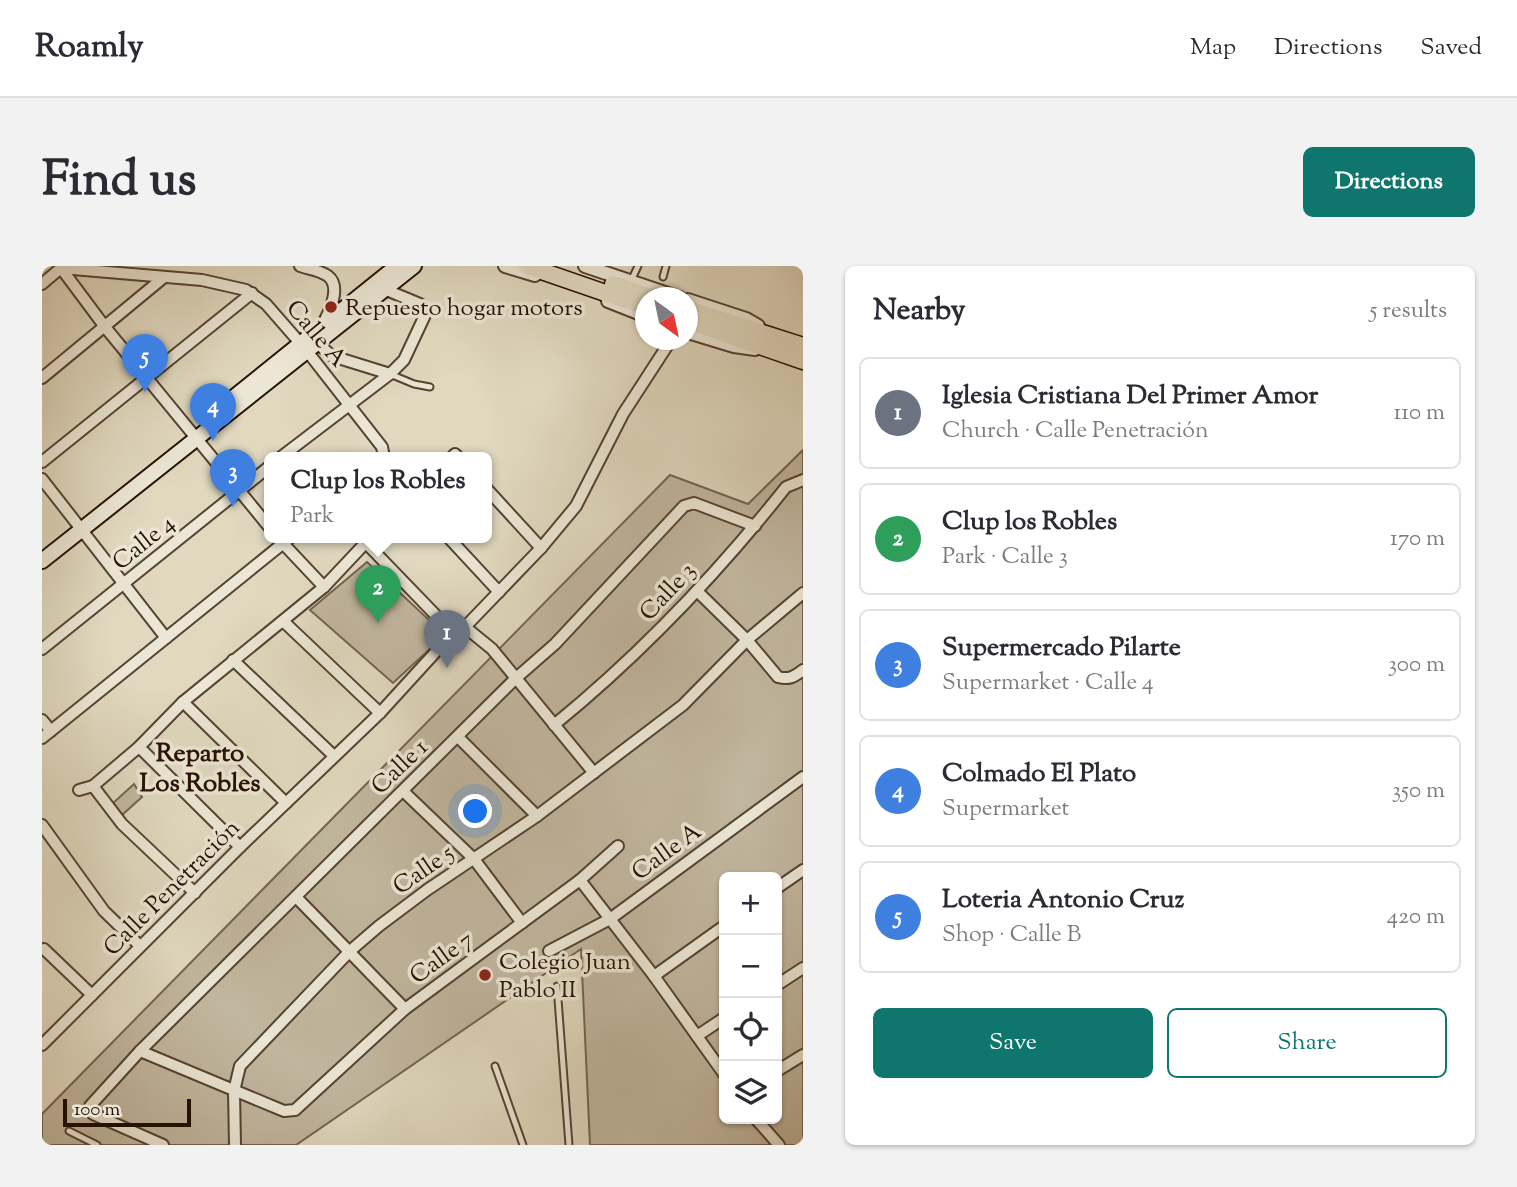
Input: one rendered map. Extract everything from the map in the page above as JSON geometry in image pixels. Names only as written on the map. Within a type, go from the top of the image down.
[{"type":"main road","points":[[381,285],[384,266]]},
{"type":"main road","points":[[42,561],[79,526],[308,346],[381,285],[397,266]]},
{"type":"main road","points":[[308,346],[320,327],[414,266]]},
{"type":"main road","points":[[559,266],[635,292]]},
{"type":"main road","points":[[529,267],[635,303]]},
{"type":"main road","points":[[698,313],[772,342],[803,361]]},
{"type":"main road","points":[[698,324],[772,342],[803,346]]},
{"type":"main road","points":[[42,550],[79,526]]},
{"type":"street","points":[[300,266],[325,274],[333,285],[330,308],[320,327]]},
{"type":"street","points":[[505,266],[556,281],[635,312]]},
{"type":"street","points":[[585,266],[648,287]]},
{"type":"street","points":[[42,284],[61,268],[105,327],[264,521]]},
{"type":"street","name":"Calle A","points":[[61,268],[84,268],[221,283],[253,293],[308,346],[383,452]]},
{"type":"street","points":[[42,377],[163,278]]},
{"type":"street","points":[[287,452],[390,374],[404,360],[426,313],[420,304],[381,285]]},
{"type":"street","points":[[42,462],[253,293]]},
{"type":"street","points":[[698,303],[746,319],[772,342]]},
{"type":"street","points":[[698,335],[734,346],[772,342]]},
{"type":"street","points":[[308,346],[390,374]]},
{"type":"street","name":"Calle Penetración","points":[[42,1043],[380,713],[453,633],[465,627],[541,548],[576,506],[623,414],[665,350]]},
{"type":"street","name":"Calle 4","points":[[42,649],[264,471]]},
{"type":"street","points":[[42,479],[166,638]]},
{"type":"street","name":"Calle 3","points":[[554,725],[618,672],[697,591],[786,487],[803,480]]},
{"type":"street","points":[[492,495],[541,548]]},
{"type":"street","name":"Calle 1","points":[[163,1145],[98,1117],[91,1111],[93,1102],[140,1051],[515,679],[590,609],[684,506],[694,503],[755,526]]},
{"type":"street","points":[[42,720],[47,735],[279,543]]},
{"type":"street","points":[[286,543],[324,587]]},
{"type":"street","points":[[79,790],[93,786],[139,747],[183,702],[324,587],[365,543]]},
{"type":"street","points":[[371,543],[453,633]]},
{"type":"street","points":[[454,543],[499,592]]},
{"type":"street","points":[[697,591],[747,640],[778,677],[794,677],[803,670]]},
{"type":"street","name":"Calle 5","points":[[235,1145],[236,1076],[247,1057],[350,951],[427,890],[537,816],[683,705],[747,640],[803,593]]},
{"type":"street","points":[[283,621],[380,713]]},
{"type":"street","points":[[465,627],[492,649],[594,773]]},
{"type":"street","points":[[233,660],[334,756]]},
{"type":"street","points":[[183,702],[286,803]]},
{"type":"street","points":[[458,737],[537,816]]},
{"type":"street","points":[[139,747],[240,847]]},
{"type":"street","name":"Calle A","points":[[549,951],[610,919],[803,777]]},
{"type":"street","points":[[93,786],[122,824],[195,893]]},
{"type":"street","points":[[403,791],[474,859],[522,923]]},
{"type":"street","points":[[42,825],[104,911],[140,946]]},
{"type":"street","name":"Calle 7","points":[[234,1091],[285,1111],[295,1110],[405,1009],[580,880],[618,846]]},
{"type":"street","points":[[782,885],[803,870]]},
{"type":"street","points":[[580,880],[654,976],[719,1067]]},
{"type":"street","points":[[296,897],[405,1009]]},
{"type":"street","points":[[654,976],[719,930]]},
{"type":"street","points":[[44,949],[92,995]]},
{"type":"street","points":[[782,982],[803,968]]},
{"type":"street","points":[[697,1036],[719,1021]]},
{"type":"street","points":[[140,1051],[234,1091]]},
{"type":"street","points":[[782,1069],[803,1055]]},
{"type":"street","points":[[760,1124],[779,1145]]},
{"type":"lane","points":[[631,281],[638,266]]},
{"type":"lane","points":[[663,277],[666,266]]},
{"type":"lane","points":[[390,374],[430,387]]},
{"type":"lane","points":[[557,986],[569,1145]]},
{"type":"lane","points":[[495,1066],[523,1145]]},
{"type":"lane","points":[[69,1131],[97,1145]]},
{"type":"shaded area","points":[[803,450],[803,1145],[590,1145],[581,949],[296,1145],[42,1145],[42,1114],[670,475],[748,504]]},
{"type":"shaded area","points":[[367,562],[445,635],[393,683],[310,610]]},
{"type":"shaded area","points":[[134,784],[142,797],[122,815],[112,804]]},
{"type":"place","name":"Repuesto hogar motors","points":[[331,307]]},
{"type":"place","name":"Loteria Antonio Cruz","points":[[145,392]]},
{"type":"place","name":"Colmado El Plato","points":[[213,441]]},
{"type":"place","name":"Supermercado Pilarte","points":[[233,507]]},
{"type":"place","name":"Clup los Robles","points":[[378,623]]},
{"type":"place","name":"Iglesia Cristiana Del Primer Amor","points":[[447,668]]},
{"type":"place","name":"Colegio Juan Pablo II","points":[[485,975]]},
{"type":"district","name":"Reparto Los Robles","points":[[200,767]]}]
